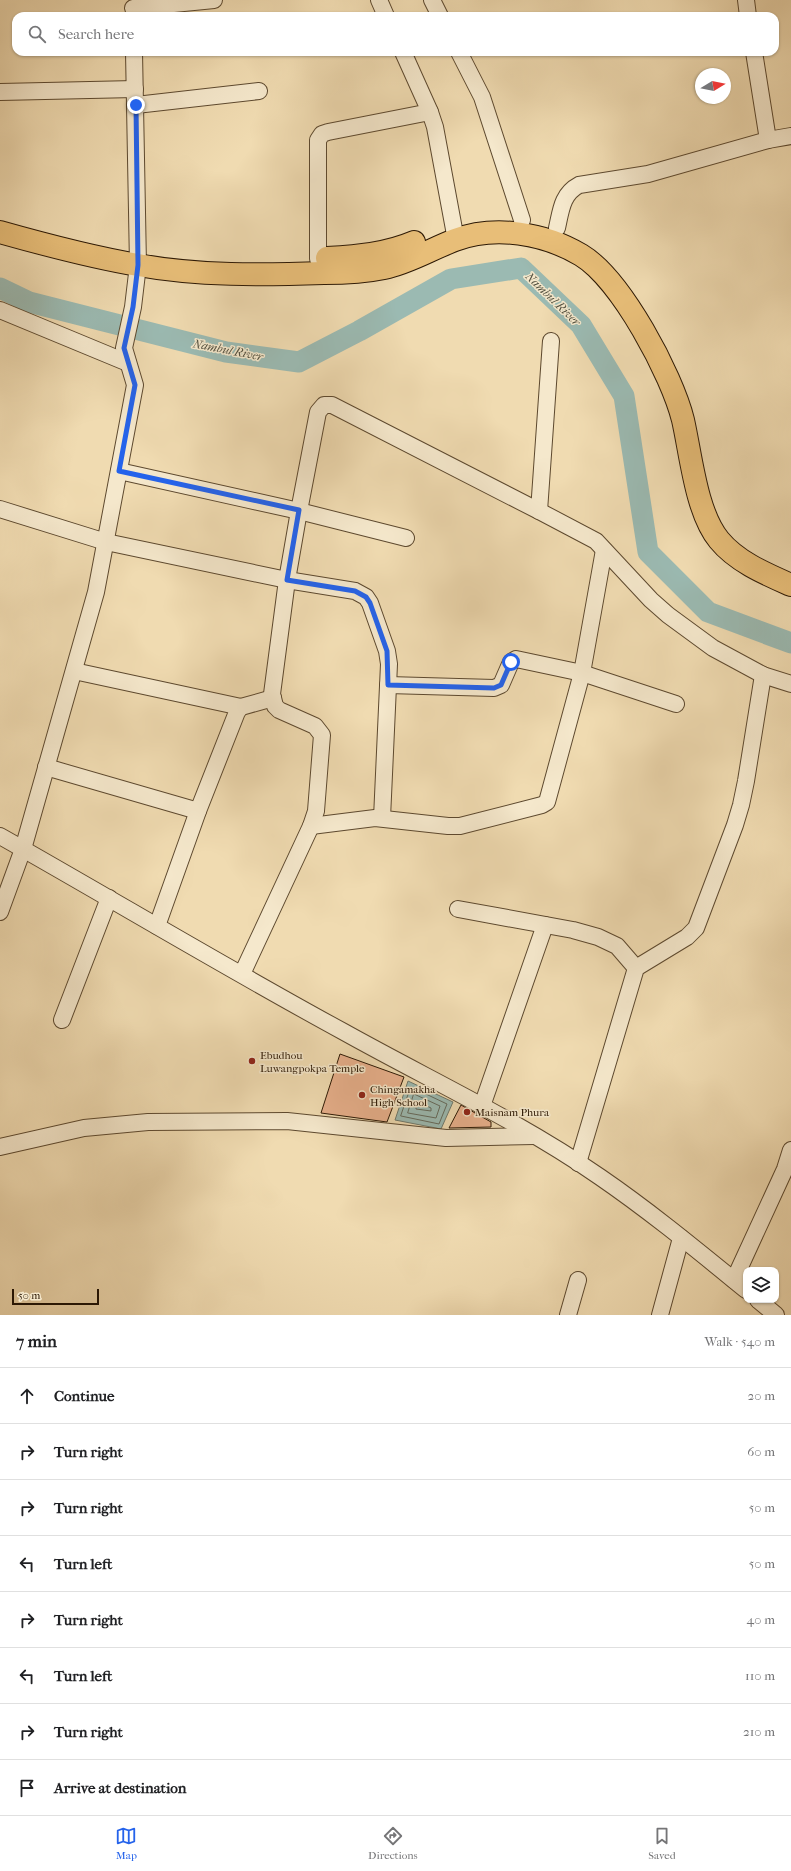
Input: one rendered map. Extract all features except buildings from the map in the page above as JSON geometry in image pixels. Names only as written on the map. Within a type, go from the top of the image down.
[{"type":"highway","points":[[0,219],[138,258],[234,274],[326,273],[386,268],[413,259],[454,233],[480,220],[504,218],[522,220],[557,228],[572,234],[608,259],[629,284],[667,342],[688,391],[713,497],[724,521],[735,537],[748,548],[791,569]]},
{"type":"highway","points":[[0,232],[93,256],[138,258],[162,256],[266,260],[368,255],[454,233],[514,233],[537,237],[564,246],[599,268],[617,290],[635,318],[663,368],[682,417],[701,501],[710,527],[719,541],[732,553],[761,572],[791,585]]},
{"type":"street","points":[[133,8],[214,0]]},
{"type":"street","points":[[379,0],[384,12]]},
{"type":"street","points":[[432,0],[438,12]]},
{"type":"street","points":[[746,0],[748,12]]},
{"type":"street","points":[[0,912],[23,849],[96,592],[135,385],[126,356],[138,258],[134,56]]},
{"type":"street","points":[[405,56],[430,112],[435,127],[454,233]]},
{"type":"street","points":[[461,56],[482,97],[522,220]]},
{"type":"street","points":[[755,56],[768,140]]},
{"type":"street","points":[[0,92],[135,97],[259,91]]},
{"type":"street","points":[[318,258],[320,137],[328,132],[430,112]]},
{"type":"street","points":[[557,228],[565,198],[569,190],[579,185],[648,174],[768,140],[791,136]]},
{"type":"street","points":[[0,310],[126,356]]},
{"type":"street","points":[[539,511],[552,341]]},
{"type":"street","points":[[242,974],[311,826],[316,811],[322,735],[316,726],[279,710],[275,706],[273,698],[287,580],[299,510],[320,408],[328,404],[596,541],[651,600],[668,615],[713,648],[763,674],[791,684]]},
{"type":"street","points":[[119,471],[299,510],[406,538]]},
{"type":"street","points":[[0,508],[106,542],[287,580],[355,591],[366,597],[370,603],[387,651],[388,685],[382,818]]},
{"type":"street","points":[[311,826],[368,818],[382,818],[448,826],[460,826],[542,805],[547,802],[582,673],[604,550]]},
{"type":"street","points":[[388,685],[494,688],[501,685],[511,662],[516,659],[582,673],[676,704]]},
{"type":"street","points":[[74,671],[241,707],[273,698]]},
{"type":"street","points":[[578,1163],[636,968],[687,937],[696,928],[735,825],[746,781],[763,674]]},
{"type":"street","points":[[157,926],[198,811],[236,714],[241,707]]},
{"type":"street","points":[[46,767],[198,811]]},
{"type":"street","points":[[0,836],[345,1033],[438,1081],[535,1136],[578,1163],[652,1214],[740,1285],[791,1150]]},
{"type":"street","points":[[62,1020],[109,898]]},
{"type":"street","points":[[458,909],[573,930],[611,942],[622,949],[636,968]]},
{"type":"street","points":[[482,1106],[544,925]]},
{"type":"street","points":[[0,1147],[84,1128],[148,1122],[287,1121],[446,1138],[535,1136]]},
{"type":"street","points":[[660,1315],[681,1238]]},
{"type":"street","points":[[568,1315],[578,1280]]},
{"type":"street","points":[[762,1303],[776,1315]]},
{"type":"water","points":[[408,1081],[453,1102],[441,1129],[395,1120]]},
{"type":"waterway","name":"Nambul River","points":[[0,288],[29,302],[226,352],[299,362],[359,331],[451,279],[521,268],[581,325],[624,396],[648,552],[708,612],[791,643]]},
{"type":"place","name":"Ebudhou Luwangpokpa Temple","points":[[252,1061]]},
{"type":"place","name":"Chingamakha High School","points":[[362,1095]]},
{"type":"place","name":"Maisnam Phura","points":[[467,1112]]},
{"type":"route","points":[[136,105],[138,265],[133,307],[124,348],[134,377],[135,385],[119,471],[299,510],[287,580],[355,591],[366,597],[370,603],[387,651],[389,670],[388,685],[494,688],[501,685],[511,662]]}]
